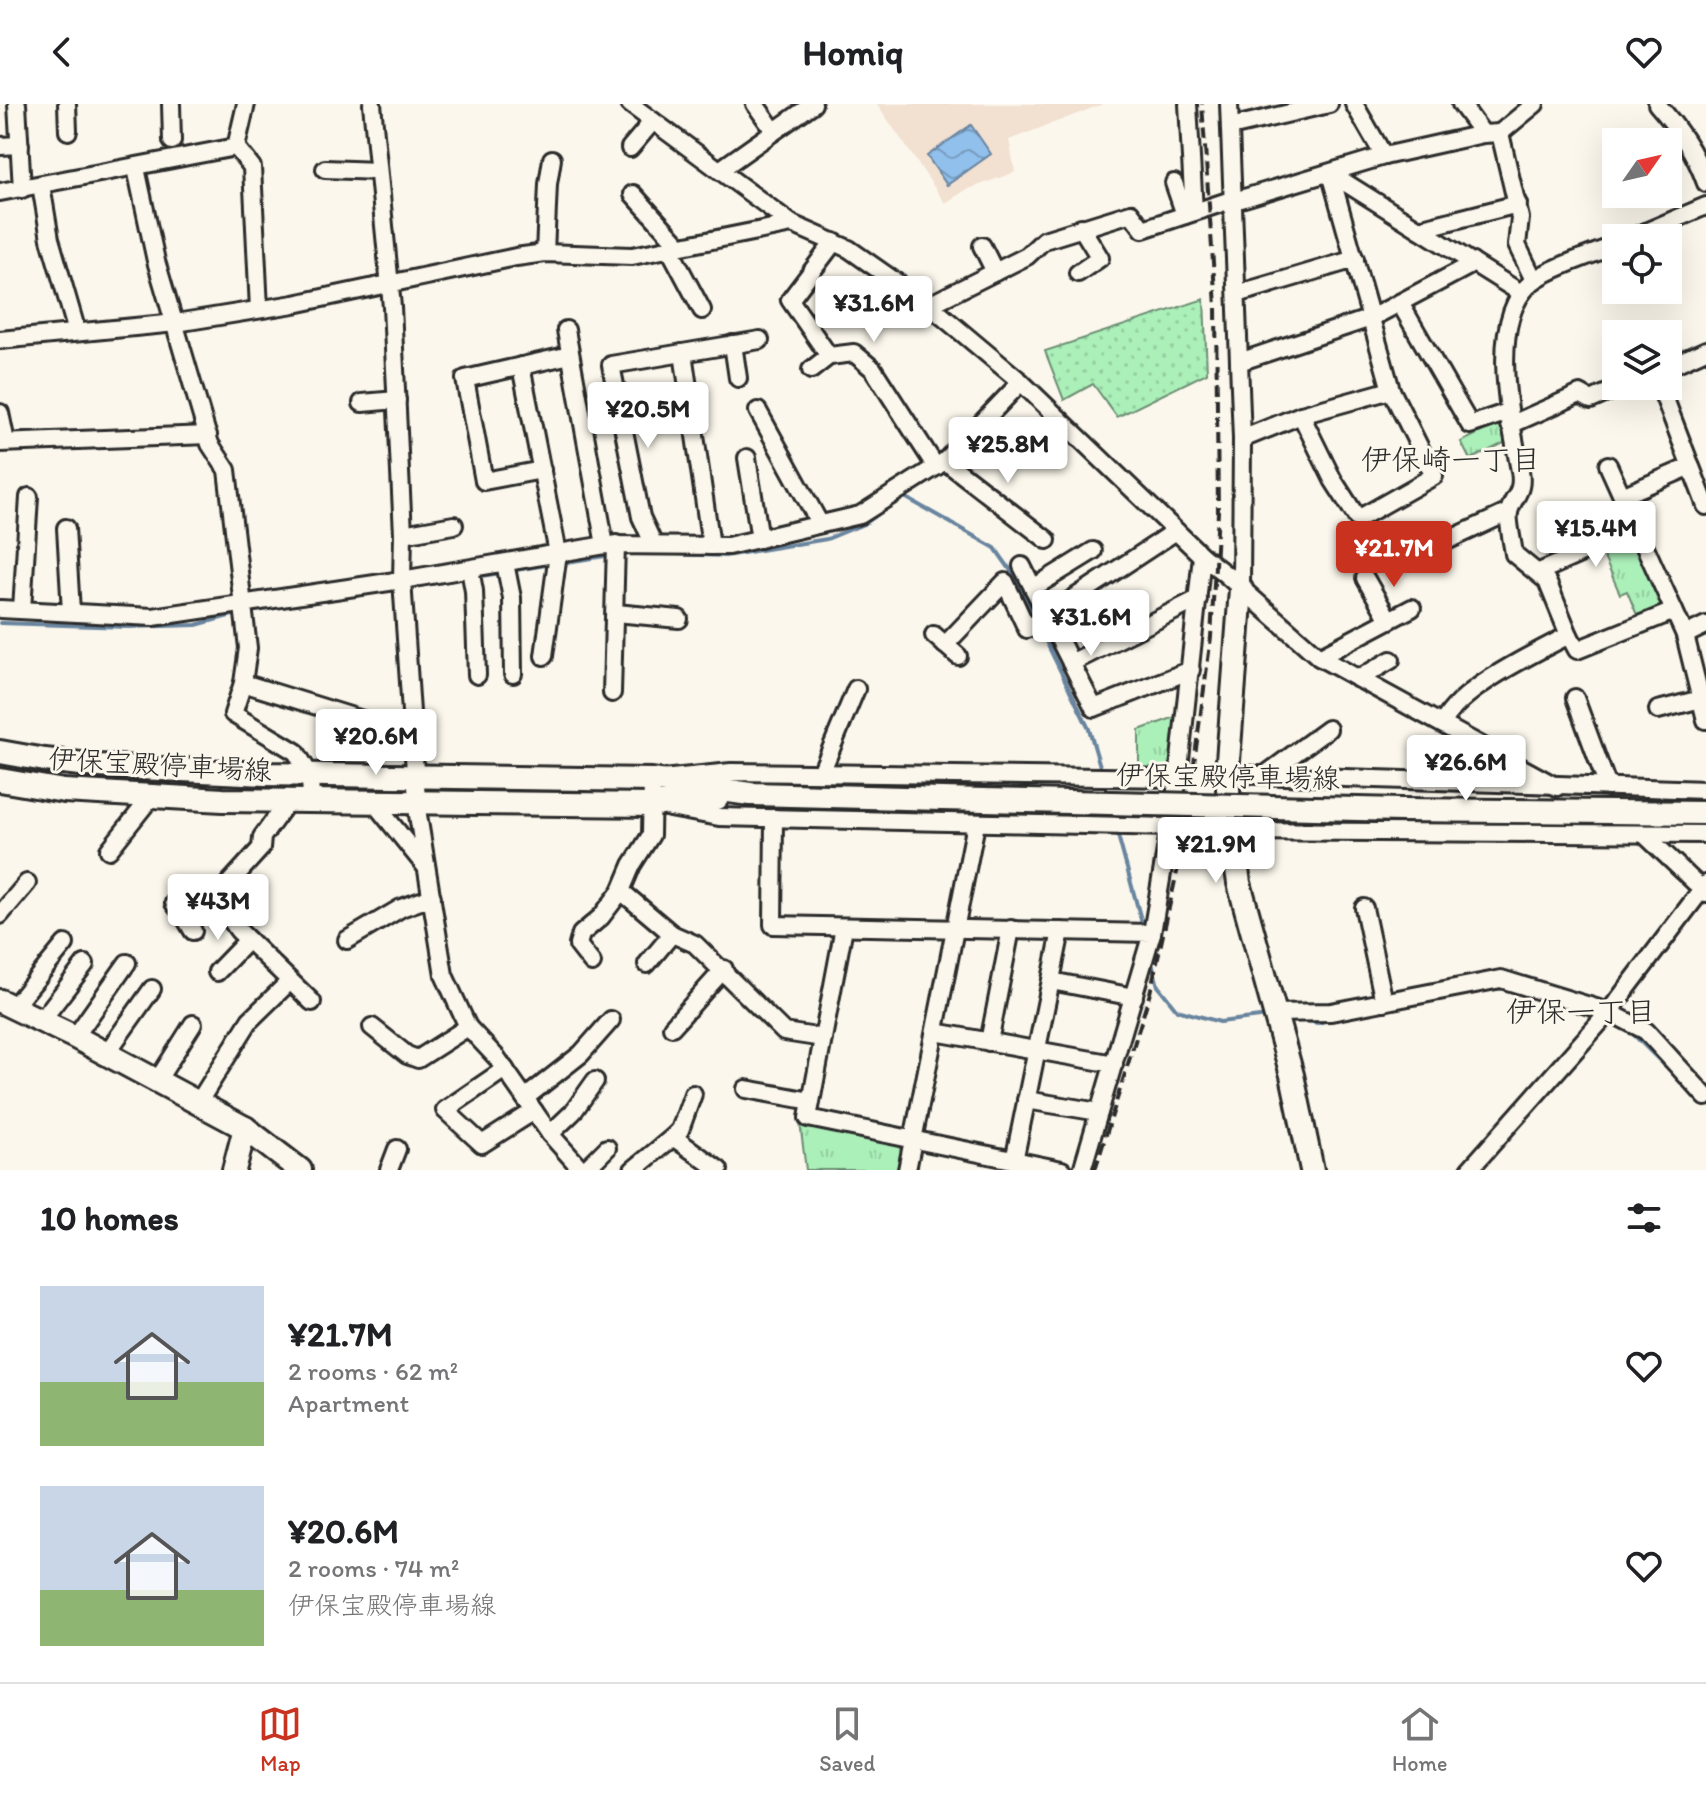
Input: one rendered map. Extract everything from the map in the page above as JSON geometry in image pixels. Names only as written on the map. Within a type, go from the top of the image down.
[{"type":"main road","points":[[1241,589],[1227,774],[1231,831],[1239,883],[1292,1075],[1312,1170]]},
{"type":"main road","name":"伊保宝殿停車場線","points":[[0,752],[98,766],[310,775],[652,780],[750,794],[1401,810],[1706,813]]},
{"type":"main road","name":"伊保宝殿停車場線","points":[[0,780],[64,791],[300,800],[652,805],[750,794]]},
{"type":"main road","points":[[8,1005],[75,1037],[245,1128],[300,1170]]},
{"type":"main road","points":[[234,1170],[245,1128]]},
{"type":"street","points":[[17,104],[22,189]]},
{"type":"street","points":[[67,104],[68,131]]},
{"type":"street","points":[[171,104],[172,141]]},
{"type":"street","points":[[236,147],[246,104]]},
{"type":"street","points":[[372,104],[397,400],[402,580],[417,800],[444,975],[468,1027],[505,1069],[550,1134],[584,1170],[607,1148]]},
{"type":"street","points":[[630,104],[792,224],[849,249],[929,305],[1021,382],[1202,556],[1319,657],[1557,787]]},
{"type":"street","points":[[755,104],[774,131]]},
{"type":"street","points":[[721,169],[813,104]]},
{"type":"street","points":[[1188,104],[1190,213]]},
{"type":"street","points":[[1229,104],[1242,439],[1241,589]]},
{"type":"street","points":[[1230,127],[1329,104]]},
{"type":"street","points":[[1354,104],[1384,156]]},
{"type":"street","points":[[1461,104],[1483,134]]},
{"type":"street","points":[[929,305],[1027,256],[1044,240],[1081,227],[1131,213],[1143,229],[1384,156],[1500,133],[1535,104]]},
{"type":"street","points":[[1657,104],[1680,131],[1704,172]]},
{"type":"street","points":[[630,148],[653,121]]},
{"type":"street","points":[[1500,133],[1518,204],[1517,245],[1534,280]]},
{"type":"street","points":[[0,146],[20,145]]},
{"type":"street","points":[[0,192],[236,147]]},
{"type":"street","points":[[236,147],[252,167],[259,309]]},
{"type":"street","points":[[545,253],[552,159]]},
{"type":"street","points":[[136,168],[156,261],[208,435],[227,470],[248,648],[243,683],[233,714],[296,752],[310,775],[300,800],[262,837],[261,848],[214,896],[179,909],[193,931]]},
{"type":"street","points":[[325,169],[378,171]]},
{"type":"street","points":[[1330,173],[1521,293]]},
{"type":"street","points":[[1301,415],[1333,480],[1358,519],[1434,476],[1391,390],[1330,173]]},
{"type":"street","points":[[1174,183],[1190,213]]},
{"type":"street","points":[[41,185],[50,239],[77,332]]},
{"type":"street","points":[[633,194],[674,247],[702,310]]},
{"type":"street","points":[[1419,229],[1518,204]]},
{"type":"street","points":[[1664,224],[1706,206]]},
{"type":"street","points":[[0,340],[176,323],[516,257],[545,253],[632,256],[792,224]]},
{"type":"street","points":[[1078,273],[1100,258],[1081,227]]},
{"type":"street","points":[[829,356],[790,300],[834,242]]},
{"type":"street","points":[[982,246],[995,272]]},
{"type":"street","points":[[1425,551],[1509,512],[1515,503],[1521,483],[1509,418],[1506,338],[1511,317],[1521,293],[1534,280],[1602,251]]},
{"type":"street","points":[[1237,294],[1355,259]]},
{"type":"street","points":[[1239,362],[1371,318],[1472,262]]},
{"type":"street","points":[[1400,303],[1470,425],[1509,418],[1580,394],[1591,400],[1602,395]]},
{"type":"street","points":[[566,330],[617,564],[612,693]]},
{"type":"street","points":[[654,545],[641,517],[611,365],[760,340]]},
{"type":"street","points":[[733,344],[738,378]]},
{"type":"street","points":[[1682,361],[1706,350]]},
{"type":"street","points":[[683,353],[711,546]]},
{"type":"street","points":[[811,370],[829,356],[854,353],[873,369],[883,398],[941,464],[1047,540]]},
{"type":"street","points":[[542,470],[484,481],[465,379],[570,355]]},
{"type":"street","points":[[521,366],[558,553],[555,637],[544,656]]},
{"type":"street","points":[[0,609],[153,617],[244,613],[470,569],[507,571],[558,553],[611,545],[728,546],[760,539],[860,515],[941,464],[1021,382]]},
{"type":"street","points":[[1242,439],[1301,415],[1391,390]]},
{"type":"street","points":[[362,403],[397,400]]},
{"type":"street","points":[[1665,400],[1706,506]]},
{"type":"street","points":[[758,411],[779,435],[820,524]]},
{"type":"street","points":[[0,413],[3,443],[208,435]]},
{"type":"street","points":[[747,458],[760,539]]},
{"type":"street","points":[[1608,465],[1685,635],[1706,720]]},
{"type":"street","points":[[1622,496],[1689,467]]},
{"type":"street","points":[[22,610],[29,497]]},
{"type":"street","points":[[1509,512],[1514,554],[1547,581],[1577,650],[1674,611]]},
{"type":"street","points":[[403,534],[454,525]]},
{"type":"street","points":[[66,528],[71,612]]},
{"type":"street","points":[[1539,572],[1637,529]]},
{"type":"street","points":[[946,645],[1005,582],[1027,629],[1176,531]]},
{"type":"street","points":[[1033,588],[1093,551]]},
{"type":"street","points":[[1082,1170],[1152,933],[1172,827],[1202,556]]},
{"type":"street","points":[[1022,566],[1094,708],[1191,670]]},
{"type":"street","points":[[470,569],[484,638],[477,675]]},
{"type":"street","points":[[507,571],[519,653],[513,674]]},
{"type":"street","points":[[1365,578],[1389,620]]},
{"type":"street","points":[[1071,663],[1198,599]]},
{"type":"street","points":[[1319,657],[1412,608]]},
{"type":"street","points":[[616,613],[679,619]]},
{"type":"street","points":[[1685,635],[1706,625]]},
{"type":"street","points":[[1443,723],[1447,715],[1477,688],[1569,635]]},
{"type":"street","points":[[1358,679],[1391,660]]},
{"type":"street","points":[[243,683],[414,736]]},
{"type":"street","points":[[821,773],[856,689]]},
{"type":"street","points":[[1575,698],[1608,787]]},
{"type":"street","points":[[1658,710],[1701,699]]},
{"type":"street","points":[[1265,775],[1328,729]]},
{"type":"street","points":[[592,963],[578,945],[581,934],[601,917],[621,891],[632,865],[651,835],[652,780],[731,772],[1178,778]]},
{"type":"street","points":[[1227,774],[1706,790]]},
{"type":"street","points":[[109,850],[152,796]]},
{"type":"street","points":[[372,800],[427,869]]},
{"type":"street","points":[[652,805],[719,817],[1172,827]]},
{"type":"street","points":[[774,818],[773,925],[1152,933]]},
{"type":"street","points":[[907,1170],[976,824]]},
{"type":"street","points":[[1231,831],[1706,834]]},
{"type":"street","points":[[1469,1170],[1609,1012],[1705,889],[1644,834]]},
{"type":"street","points":[[4,904],[27,883]]},
{"type":"street","points":[[621,891],[672,934],[695,944],[724,969],[784,1032],[823,1038]]},
{"type":"street","points":[[214,896],[248,940],[312,1002]]},
{"type":"street","points":[[347,940],[401,908],[432,897]]},
{"type":"street","points":[[1364,908],[1384,1002]]},
{"type":"street","points":[[844,927],[808,1118],[913,1141],[972,1162],[1014,1161],[1062,1170]]},
{"type":"street","points":[[989,1042],[1011,929]]},
{"type":"street","points":[[1014,1161],[1061,931]]},
{"type":"street","points":[[647,964],[672,934]]},
{"type":"street","points":[[217,972],[248,940]]},
{"type":"street","points":[[8,1005],[19,1000],[65,944]]},
{"type":"street","points":[[75,1037],[127,963]]},
{"type":"street","points":[[41,1021],[85,964]]},
{"type":"street","points":[[672,1027],[724,969]]},
{"type":"street","points":[[1274,1013],[1331,1012],[1501,979],[1609,1012],[1646,1031],[1706,1097]]},
{"type":"street","points":[[198,1103],[250,1020],[290,981]]},
{"type":"street","points":[[1051,981],[1134,997]]},
{"type":"street","points":[[106,1054],[152,989]]},
{"type":"street","points":[[505,1069],[445,1110],[482,1144],[529,1104],[581,1054],[586,1040],[611,1020]]},
{"type":"street","points":[[157,1081],[193,1024]]},
{"type":"street","points":[[372,1027],[407,1055],[418,1059],[468,1027]]},
{"type":"street","points":[[935,1032],[1114,1064]]},
{"type":"street","points":[[550,1134],[573,1112],[595,1081]]},
{"type":"street","points":[[746,1089],[811,1101]]},
{"type":"street","points":[[633,1170],[680,1130],[693,1094]]},
{"type":"street","points":[[1026,1100],[1099,1112]]},
{"type":"street","points":[[673,1137],[719,1170]]},
{"type":"street","points":[[389,1170],[397,1149]]},
{"type":"shaded area","points":[[877,104],[1103,104],[1009,140],[1015,172],[966,190],[945,203]]},
{"type":"green space","points":[[1204,299],[1207,373],[1117,417],[1093,384],[1064,400],[1045,351]]},
{"type":"green space","points":[[1499,423],[1505,428],[1506,442],[1470,460],[1461,442]]},
{"type":"green space","points":[[1627,541],[1636,545],[1661,603],[1659,609],[1639,620],[1627,591],[1620,594],[1602,553]]},
{"type":"green space","points":[[1181,715],[1174,763],[1164,770],[1139,769],[1139,730]]},
{"type":"green space","points":[[800,1123],[896,1143],[901,1150],[897,1170],[806,1170]]},
{"type":"water","points":[[971,125],[991,154],[947,185],[927,156]]},
{"type":"waterway","points":[[652,553],[725,556],[827,539],[866,523],[903,496],[995,548],[1014,575],[1036,619]]},
{"type":"waterway","points":[[620,554],[643,553]]},
{"type":"waterway","points":[[561,563],[611,555]]},
{"type":"waterway","points":[[510,571],[552,564]]},
{"type":"waterway","points":[[474,577],[501,573]]},
{"type":"waterway","points":[[407,588],[465,578]]},
{"type":"waterway","points":[[249,612],[398,589]]},
{"type":"waterway","points":[[0,623],[129,627],[196,625],[240,613]]},
{"type":"waterway","points":[[1039,627],[1089,729],[1102,773]]},
{"type":"waterway","points":[[1117,832],[1143,927]]},
{"type":"waterway","points":[[1151,959],[1158,986],[1177,1010],[1220,1022],[1268,1016]]},
{"type":"waterway","points":[[1481,991],[1504,988]]},
{"type":"waterway","points":[[1300,1020],[1318,1023],[1331,1019]]},
{"type":"waterway","points":[[1622,1027],[1664,1065]]},
{"type":"railway","points":[[1095,1170],[1150,993],[1183,845],[1211,637],[1218,512],[1216,306],[1202,104]]},
{"type":"district","name":"伊保崎一丁目","points":[[1451,459]]},
{"type":"district","name":"伊保一丁目","points":[[1581,1011]]}]
